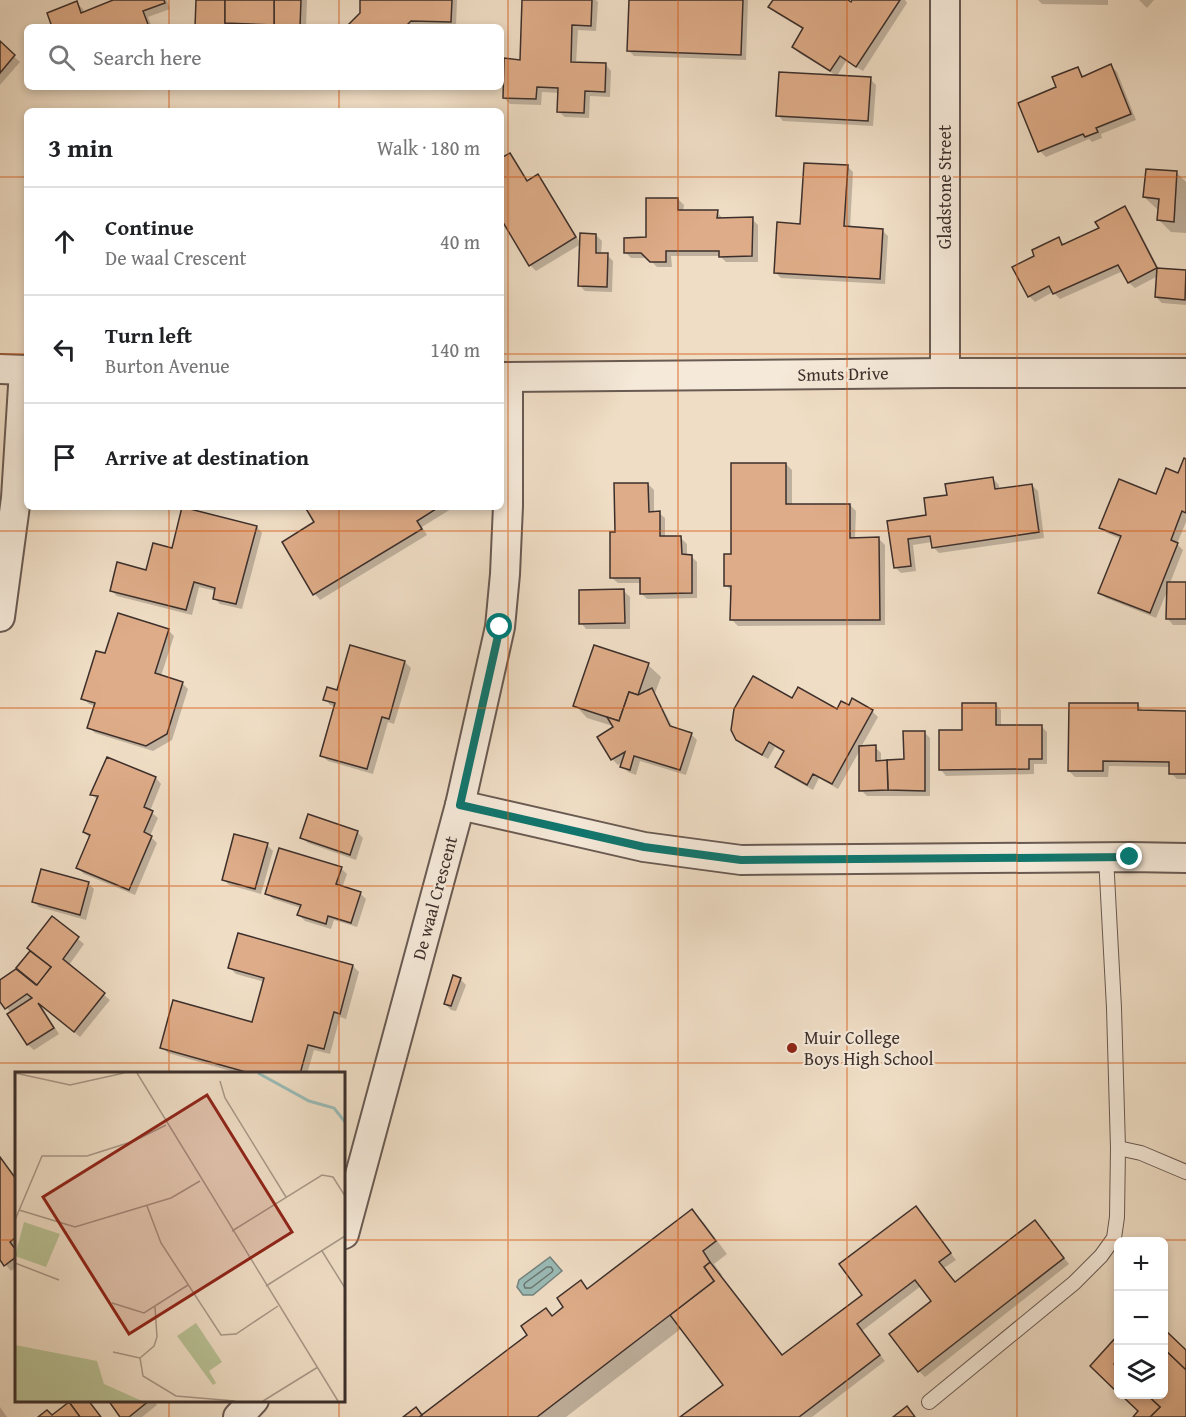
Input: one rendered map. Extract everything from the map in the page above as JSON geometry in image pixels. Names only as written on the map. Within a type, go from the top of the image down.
[{"type":"street","name":"Gladstone Street","points":[[945,0],[945,373]]},
{"type":"street","points":[[0,617],[16,498],[17,370]]},
{"type":"street","name":"Smuts Drive","points":[[505,378],[1186,373]]},
{"type":"street","name":"De waal Crescent","points":[[345,1230],[460,805],[500,627],[508,506],[505,378]]},
{"type":"street","points":[[460,805],[644,847],[741,860],[1186,858]]},
{"type":"street","points":[[238,1417],[253,1402]]},
{"type":"lane","points":[[929,1402],[1074,1283],[1101,1257],[1114,1238],[1117,1217],[1118,1148],[1106,857]]},
{"type":"lane","points":[[1118,1148],[1141,1153],[1186,1172]]},
{"type":"water","points":[[550,1257],[562,1271],[533,1295],[523,1295],[517,1287],[519,1280]]},
{"type":"building","points":[[113,0],[164,0],[165,3],[143,11],[148,24],[51,24],[47,13],[77,1],[81,13]]},
{"type":"building","points":[[196,0],[225,0],[225,23],[250,24],[195,24]]},
{"type":"building","points":[[225,0],[274,0],[274,24],[225,23]]},
{"type":"building","points":[[274,0],[301,0],[300,24],[274,24]]},
{"type":"building","points":[[360,0],[452,0],[451,22],[349,24],[360,13]]},
{"type":"building","points":[[522,0],[592,0],[591,26],[572,25],[571,62],[606,63],[605,92],[585,91],[584,113],[557,112],[558,88],[537,87],[536,99],[503,98],[504,58],[520,60]]},
{"type":"building","points":[[629,0],[743,0],[741,55],[627,51]]},
{"type":"building","points":[[773,0],[848,0],[851,2],[852,0],[900,0],[856,67],[840,56],[830,71],[792,47],[803,28],[768,7]]},
{"type":"building","points":[[0,41],[15,55],[0,73]]},
{"type":"building","points":[[1111,64],[1131,114],[1096,128],[1098,132],[1085,137],[1083,134],[1038,152],[1018,103],[1056,87],[1052,77],[1078,67],[1082,77]]},
{"type":"building","points":[[779,72],[871,77],[868,121],[776,116]]},
{"type":"building","points":[[510,153],[527,181],[538,174],[576,237],[529,266],[504,224],[504,156]]},
{"type":"building","points":[[804,163],[848,165],[844,226],[883,229],[880,279],[774,273],[777,222],[800,224]]},
{"type":"building","points":[[1146,169],[1177,171],[1174,222],[1157,220],[1159,199],[1143,197]]},
{"type":"building","points":[[646,198],[678,198],[678,210],[718,210],[717,218],[753,217],[752,256],[719,257],[719,251],[666,251],[666,262],[650,262],[641,253],[624,253],[624,238],[646,237]]},
{"type":"building","points":[[1125,206],[1157,268],[1128,283],[1118,265],[1053,294],[1049,286],[1028,297],[1012,267],[1034,256],[1032,250],[1059,237],[1062,245],[1099,228],[1095,222]]},
{"type":"building","points":[[580,233],[596,234],[596,253],[608,253],[607,287],[578,286]]},
{"type":"building","points":[[1157,268],[1186,270],[1185,300],[1155,297]]},
{"type":"building","points":[[1184,458],[1186,459],[1186,513],[1182,511],[1171,540],[1178,543],[1150,613],[1098,593],[1121,536],[1099,528],[1119,479],[1156,494],[1166,468],[1178,473]]},
{"type":"building","points":[[731,463],[786,463],[786,504],[850,504],[850,538],[879,537],[880,620],[730,620],[731,586],[724,586],[724,554],[731,554]]},
{"type":"building","points":[[993,477],[995,489],[1032,484],[1039,532],[932,548],[930,536],[908,539],[911,566],[894,568],[887,521],[926,515],[924,498],[947,495],[945,484]]},
{"type":"building","points":[[614,483],[648,483],[649,512],[660,511],[660,536],[681,536],[682,554],[692,555],[692,593],[640,594],[640,578],[610,578],[610,532],[615,532]]},
{"type":"building","points":[[181,510],[194,510],[257,526],[236,604],[213,599],[215,588],[194,582],[186,610],[110,591],[117,562],[146,570],[153,543],[172,548]]},
{"type":"building","points":[[307,510],[434,510],[417,521],[422,529],[313,595],[282,542],[314,522]]},
{"type":"building","points":[[1167,582],[1186,582],[1186,619],[1166,619]]},
{"type":"building","points":[[624,589],[625,623],[579,624],[579,590]]},
{"type":"building","points":[[118,613],[169,629],[155,673],[183,682],[167,734],[146,746],[87,728],[95,703],[81,699],[96,651],[105,653]]},
{"type":"building","points":[[350,645],[405,661],[389,719],[382,717],[367,769],[320,756],[335,703],[323,700],[327,687],[337,690]]},
{"type":"building","points":[[594,645],[649,663],[638,695],[629,692],[619,721],[573,706]]},
{"type":"building","points":[[753,676],[792,698],[798,687],[837,709],[841,701],[849,705],[852,698],[873,710],[832,784],[813,774],[807,785],[775,767],[784,751],[769,742],[762,755],[736,740],[731,730],[734,709]]},
{"type":"building","points":[[652,688],[670,726],[692,733],[680,770],[634,756],[630,770],[620,767],[625,752],[611,760],[597,737],[613,727],[607,717],[619,721],[629,692],[638,695]]},
{"type":"building","points":[[962,703],[996,703],[996,725],[1042,725],[1042,759],[1029,759],[1029,769],[939,770],[939,730],[962,730]]},
{"type":"building","points":[[1069,703],[1138,703],[1138,710],[1186,711],[1186,774],[1169,774],[1169,762],[1103,761],[1103,771],[1068,771]]},
{"type":"building","points":[[903,731],[925,731],[925,791],[888,790],[887,760],[904,759]]},
{"type":"building","points":[[876,745],[876,761],[887,760],[888,790],[859,791],[859,746]]},
{"type":"building","points":[[107,757],[156,777],[144,807],[153,811],[144,832],[152,836],[129,890],[76,868],[90,835],[83,832],[98,796],[90,795]]},
{"type":"building","points":[[308,814],[358,831],[350,855],[300,838]]},
{"type":"building","points":[[234,834],[268,843],[255,889],[222,880]]},
{"type":"building","points":[[279,848],[342,867],[336,884],[361,892],[351,923],[328,916],[326,924],[297,915],[301,905],[265,894]]},
{"type":"building","points":[[41,869],[89,882],[80,915],[32,902]]},
{"type":"building","points":[[52,916],[79,937],[63,959],[105,993],[74,1032],[38,1003],[54,1028],[27,1045],[7,1014],[32,998],[27,994],[5,1009],[0,1002],[0,980],[16,969],[36,985],[51,967],[27,948]]},
{"type":"building","points":[[238,933],[353,965],[340,1014],[334,1012],[324,1049],[308,1045],[301,1072],[246,1072],[160,1048],[173,1000],[252,1022],[264,978],[228,968]]},
{"type":"building","points":[[30,951],[51,967],[37,985],[16,968]]},
{"type":"building","points":[[453,975],[461,978],[451,1006],[444,1004]]},
{"type":"building","points":[[0,1157],[15,1178],[15,1238],[10,1242],[15,1249],[15,1258],[4,1266],[0,1260]]},
{"type":"building","points":[[916,1206],[951,1253],[939,1262],[955,1282],[1035,1220],[1064,1258],[918,1372],[889,1334],[931,1301],[915,1280],[857,1324],[880,1355],[799,1417],[680,1417],[723,1385],[670,1315],[714,1281],[704,1267],[710,1262],[782,1355],[862,1295],[839,1264]]},
{"type":"building","points":[[692,1209],[716,1241],[703,1251],[710,1262],[704,1267],[714,1281],[537,1417],[419,1417],[527,1335],[521,1326],[546,1308],[552,1316],[563,1307],[557,1298],[581,1280],[587,1289]]},
{"type":"building","points":[[1168,1333],[1186,1350],[1186,1370],[1168,1353]]},
{"type":"building","points":[[1114,1339],[1114,1389],[1090,1366]]},
{"type":"building","points":[[1168,1353],[1186,1370],[1186,1417],[1150,1417],[1160,1407],[1151,1399],[1168,1399]]},
{"type":"building","points":[[1125,1399],[1151,1399],[1160,1407],[1150,1417],[1133,1417],[1138,1411]]},
{"type":"building","points":[[69,1402],[90,1402],[101,1417],[80,1417]]},
{"type":"building","points":[[69,1402],[80,1417],[38,1417],[47,1410],[52,1415]]},
{"type":"building","points":[[109,1402],[148,1402],[129,1417],[120,1417]]},
{"type":"building","points":[[907,1406],[915,1417],[893,1417]]},
{"type":"building","points":[[416,1407],[422,1415],[403,1417]]},
{"type":"place","name":"Muir College Boys High School","points":[[792,1048]]},
{"type":"route","points":[[500,627],[460,805],[644,847],[741,860],[1130,857]]}]
